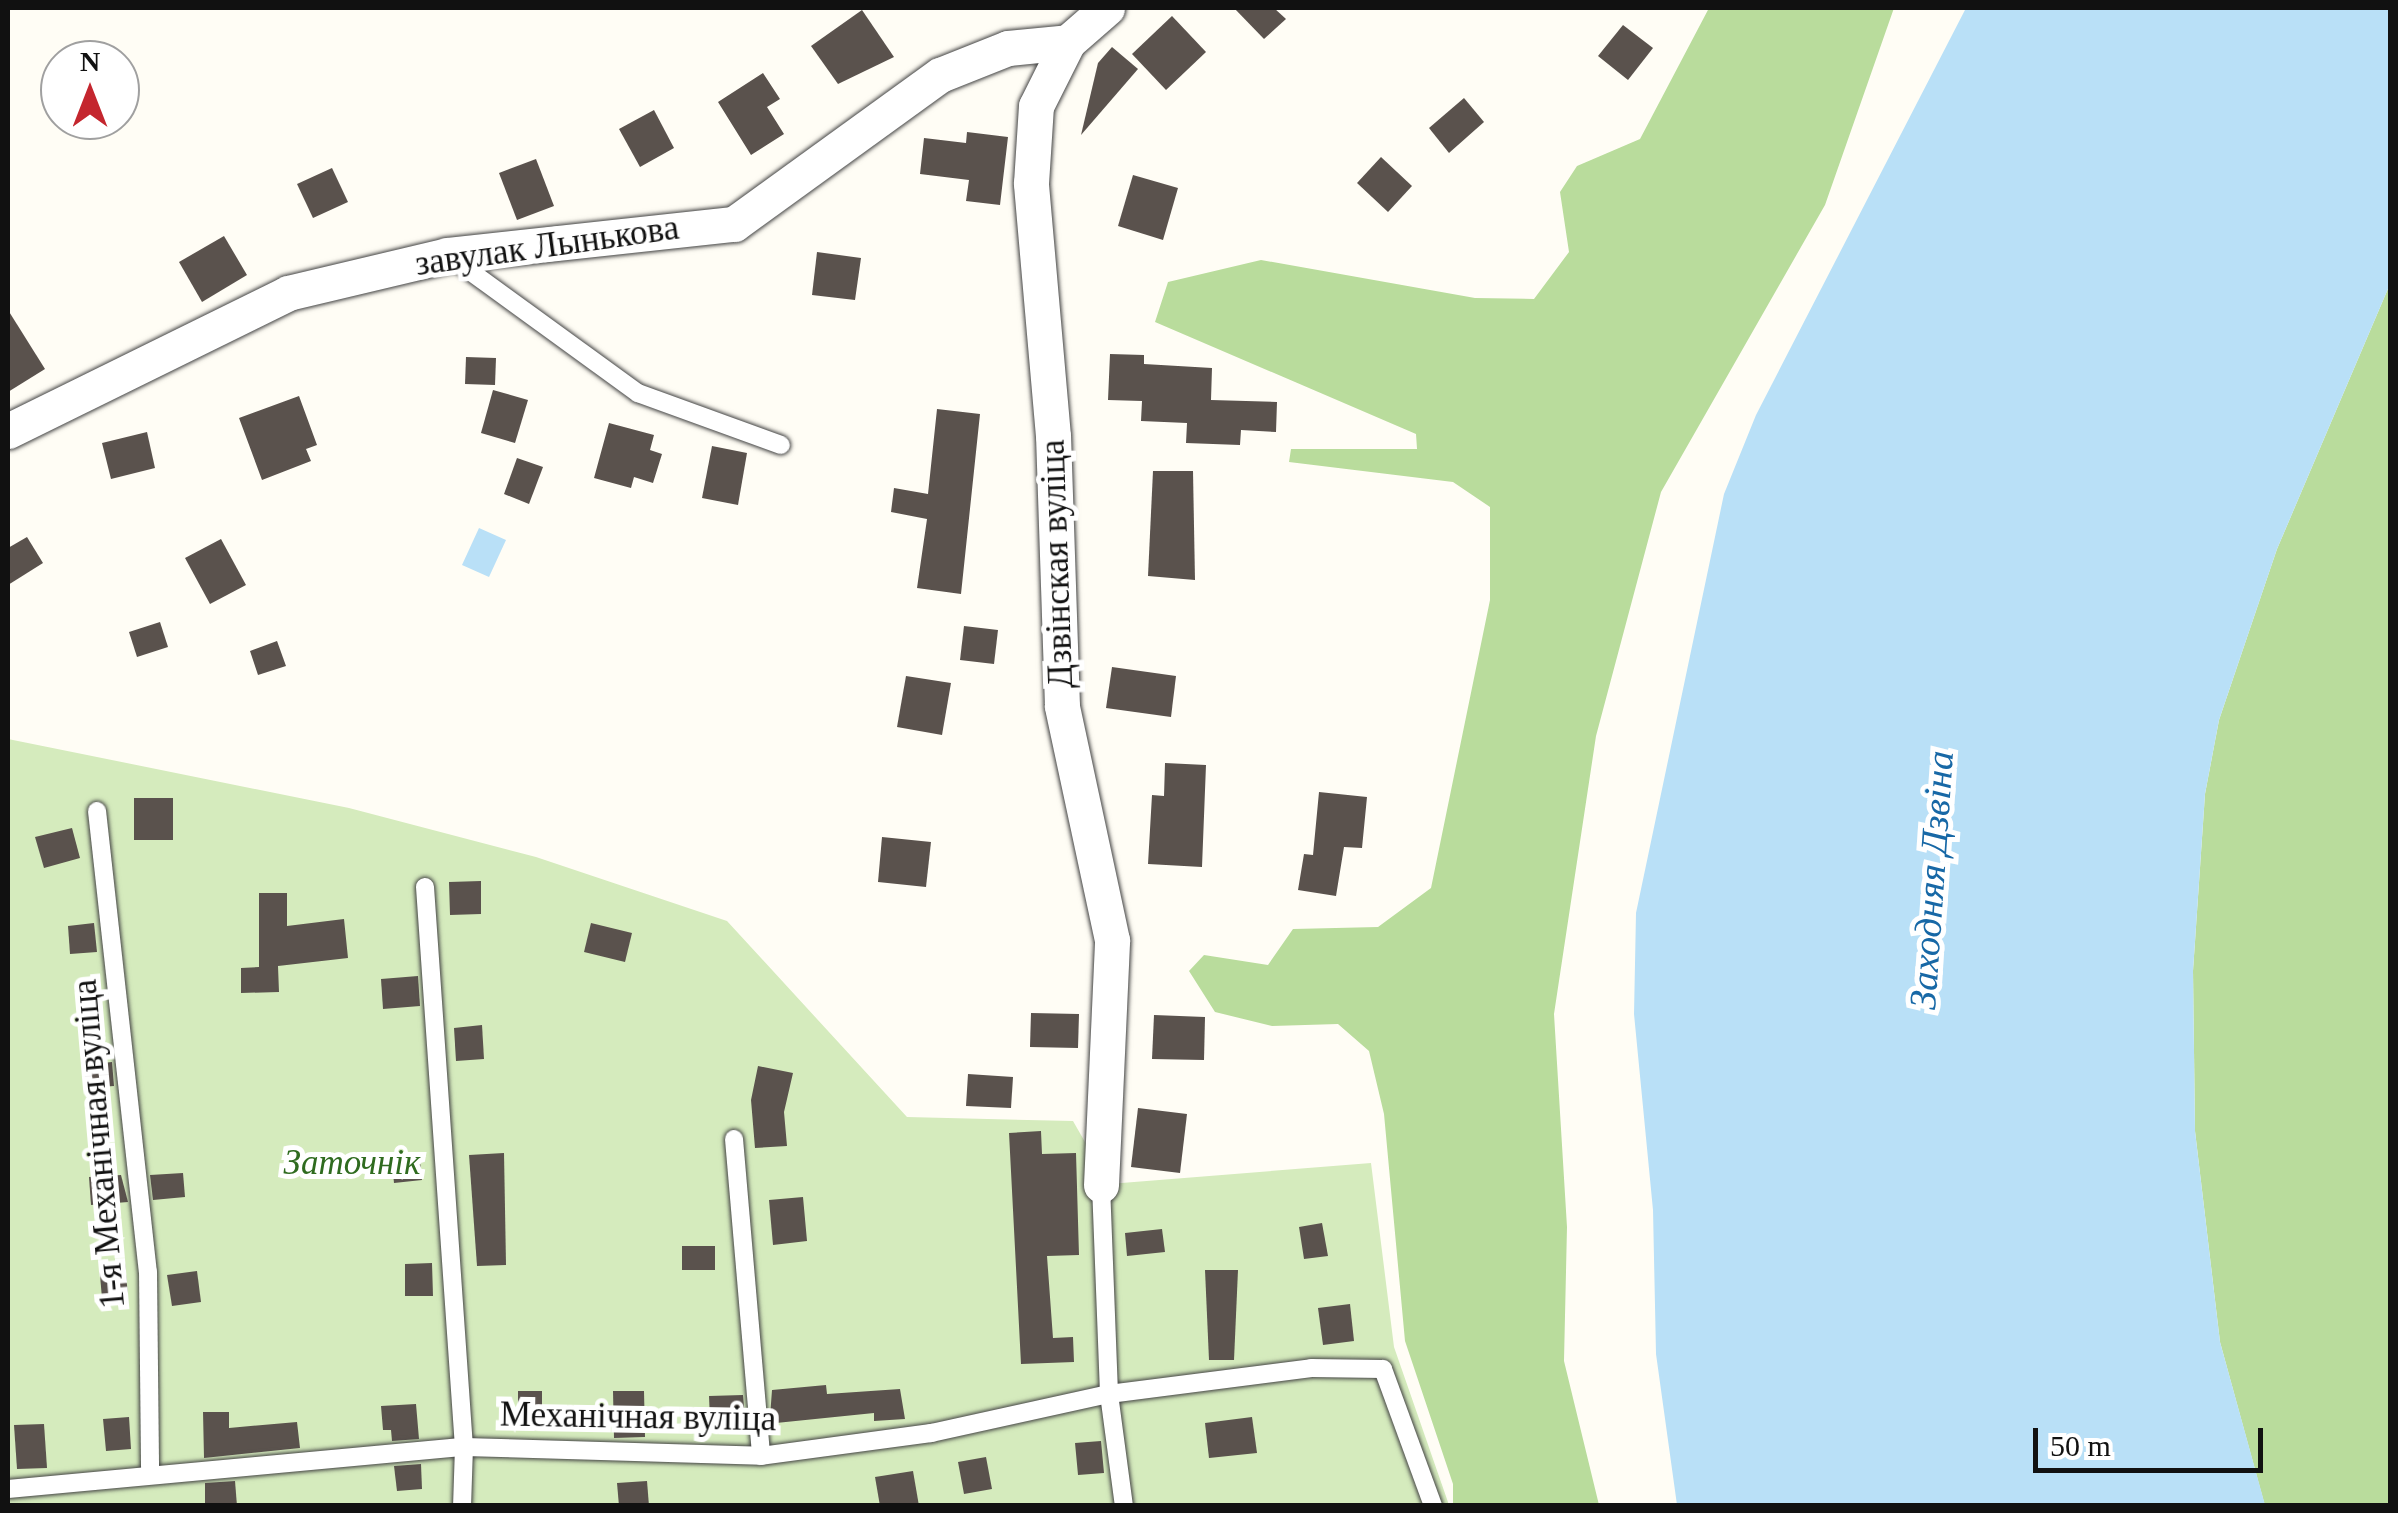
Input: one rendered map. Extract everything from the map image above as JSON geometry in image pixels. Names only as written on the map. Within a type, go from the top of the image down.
[{"type":"street","name":"Дзвінская вуліца","points":[[1101,1184],[1112,940],[1062,706],[1053,436],[1031,183],[1036,106],[1068,42],[1107,8]]},
{"type":"street","name":"завулак Лынькова","points":[[8,431],[288,293],[447,255],[734,224],[940,75],[1008,48],[1068,42]]},
{"type":"lane","points":[[447,255],[638,392],[781,445]]},
{"type":"lane","name":"1-я Механічная вуліца","points":[[96,811],[148,1272],[150,1472]]},
{"type":"lane","points":[[425,887],[464,1447],[462,1506]]},
{"type":"lane","points":[[734,1139],[762,1456]]},
{"type":"lane","points":[[1101,1184],[1109,1394],[1124,1506]]},
{"type":"lane","name":"Механічная вуліца","points":[[8,1488],[150,1472],[464,1447],[762,1456],[931,1433],[1109,1394],[1311,1368],[1383,1369],[1433,1506]]},
{"type":"green space","points":[[1709,8],[1894,8],[1825,205],[1661,492],[1596,736],[1554,1014],[1567,1227],[1564,1361],[1599,1505],[1453,1505],[1453,1484],[1405,1341],[1384,1114],[1369,1051],[1338,1024],[1272,1026],[1215,1012],[1189,971],[1204,955],[1268,965],[1293,929],[1378,927],[1431,888],[1490,600],[1490,507],[1453,482],[1289,462],[1291,449],[1417,449],[1416,434],[1155,322],[1168,282],[1261,260],[1475,298],[1534,299],[1569,252],[1560,192],[1577,166],[1640,139]]},
{"type":"green space","points":[[2390,284],[2390,1505],[2265,1506],[2220,1342],[2195,1131],[2193,971],[2205,794],[2219,720],[2277,549]]},
{"type":"green space","name":"Заточнік","points":[[8,739],[349,808],[536,857],[727,921],[907,1117],[1073,1121],[1109,1184],[1371,1163],[1394,1347],[1449,1505],[8,1505]]},
{"type":"water","name":"Заходняя Дзвіна","points":[[1966,8],[2390,8],[2390,284],[2277,549],[2219,720],[2205,794],[2193,971],[2195,1131],[2220,1342],[2265,1505],[1677,1505],[1656,1354],[1653,1210],[1634,1014],[1636,913],[1724,494],[1756,415]]},
{"type":"water","points":[[479,528],[506,540],[489,577],[462,565]]},
{"type":"building","points":[[1234,8],[1274,8],[1286,19],[1264,39]]},
{"type":"building","points":[[862,10],[894,57],[838,84],[811,46]]},
{"type":"building","points":[[1172,16],[1206,52],[1166,90],[1132,54]]},
{"type":"building","points":[[1623,25],[1653,48],[1628,80],[1598,56]]},
{"type":"building","points":[[1112,47],[1138,69],[1081,135],[1098,63]]},
{"type":"building","points":[[763,73],[780,99],[767,107],[784,134],[751,155],[718,102]]},
{"type":"building","points":[[1464,98],[1484,122],[1449,153],[1429,128]]},
{"type":"building","points":[[654,110],[674,148],[640,167],[619,129]]},
{"type":"building","points":[[967,132],[1008,137],[1000,205],[966,201],[969,180],[920,174],[924,138],[966,143]]},
{"type":"building","points":[[1381,157],[1412,186],[1388,212],[1357,183]]},
{"type":"building","points":[[536,159],[554,206],[517,220],[499,173]]},
{"type":"building","points":[[332,168],[348,202],[313,218],[297,184]]},
{"type":"building","points":[[1133,175],[1178,188],[1163,240],[1118,226]]},
{"type":"building","points":[[224,236],[247,275],[202,302],[179,262]]},
{"type":"building","points":[[817,252],[861,258],[855,300],[812,295]]},
{"type":"building","points":[[8,310],[45,369],[8,392]]},
{"type":"building","points":[[1110,354],[1144,355],[1144,364],[1212,368],[1211,400],[1277,402],[1276,432],[1241,430],[1240,445],[1186,443],[1187,423],[1141,421],[1142,401],[1108,400]]},
{"type":"building","points":[[466,357],[496,358],[495,385],[465,384]]},
{"type":"building","points":[[493,390],[528,400],[515,443],[481,433]]},
{"type":"building","points":[[299,396],[317,445],[306,449],[311,461],[262,480],[239,418]]},
{"type":"building","points":[[937,409],[980,414],[961,594],[917,588],[927,519],[891,512],[894,488],[928,494]]},
{"type":"building","points":[[609,423],[654,435],[650,450],[662,454],[653,483],[634,477],[631,488],[594,478]]},
{"type":"building","points":[[147,432],[155,468],[111,479],[102,443]]},
{"type":"building","points":[[712,446],[747,453],[738,505],[702,498]]},
{"type":"building","points":[[517,458],[543,467],[529,504],[504,494]]},
{"type":"building","points":[[1153,471],[1193,471],[1195,580],[1148,576]]},
{"type":"building","points":[[27,537],[43,563],[8,585],[8,548]]},
{"type":"building","points":[[221,539],[246,585],[210,604],[185,558]]},
{"type":"building","points":[[160,622],[168,647],[137,657],[129,632]]},
{"type":"building","points":[[964,626],[998,630],[994,664],[960,660]]},
{"type":"building","points":[[277,641],[286,666],[258,675],[250,651]]},
{"type":"building","points":[[1112,667],[1176,676],[1171,717],[1106,708]]},
{"type":"building","points":[[906,676],[951,683],[942,735],[897,727]]},
{"type":"building","points":[[1165,763],[1206,765],[1202,867],[1148,864],[1152,795],[1164,796]]},
{"type":"building","points":[[1319,792],[1367,797],[1362,848],[1344,847],[1336,896],[1298,890],[1304,854],[1313,855]]},
{"type":"building","points":[[134,798],[173,798],[173,840],[134,840]]},
{"type":"building","points":[[72,828],[80,858],[44,868],[35,837]]},
{"type":"building","points":[[882,837],[931,842],[926,887],[878,882]]},
{"type":"building","points":[[481,881],[481,914],[450,915],[449,882]]},
{"type":"building","points":[[259,893],[287,893],[287,926],[344,919],[348,958],[278,966],[279,992],[241,993],[241,968],[259,967]]},
{"type":"building","points":[[94,923],[97,952],[70,954],[68,926]]},
{"type":"building","points":[[591,923],[632,933],[625,962],[584,952]]},
{"type":"building","points":[[418,976],[420,1006],[383,1009],[381,979]]},
{"type":"building","points":[[1031,1013],[1079,1014],[1078,1048],[1030,1047]]},
{"type":"building","points":[[1154,1015],[1205,1017],[1204,1060],[1152,1059]]},
{"type":"building","points":[[482,1025],[484,1059],[456,1061],[454,1028]]},
{"type":"building","points":[[112,1062],[114,1086],[86,1088],[84,1065]]},
{"type":"building","points":[[758,1066],[793,1073],[784,1112],[787,1146],[755,1148],[751,1100]]},
{"type":"building","points":[[968,1074],[1013,1077],[1011,1108],[966,1106]]},
{"type":"building","points":[[1138,1108],[1187,1114],[1180,1173],[1131,1167]]},
{"type":"building","points":[[1041,1131],[1042,1154],[1076,1153],[1079,1255],[1047,1256],[1053,1338],[1073,1337],[1074,1362],[1021,1364],[1009,1133]]},
{"type":"building","points":[[419,1152],[422,1180],[394,1183],[391,1155]]},
{"type":"building","points":[[504,1153],[506,1265],[477,1266],[469,1155]]},
{"type":"building","points":[[183,1173],[185,1197],[153,1200],[150,1175]]},
{"type":"building","points":[[121,1175],[128,1202],[91,1205],[89,1177]]},
{"type":"building","points":[[803,1197],[807,1241],[773,1245],[769,1200]]},
{"type":"building","points":[[1322,1223],[1328,1256],[1304,1259],[1299,1227]]},
{"type":"building","points":[[1162,1229],[1165,1252],[1127,1256],[1125,1233]]},
{"type":"building","points":[[682,1246],[715,1246],[715,1270],[682,1270]]},
{"type":"building","points":[[125,1263],[128,1296],[102,1298],[99,1264]]},
{"type":"building","points":[[432,1263],[433,1296],[405,1296],[405,1264]]},
{"type":"building","points":[[1205,1270],[1238,1270],[1234,1360],[1209,1360]]},
{"type":"building","points":[[197,1271],[201,1302],[172,1306],[167,1275]]},
{"type":"building","points":[[1350,1304],[1354,1341],[1323,1345],[1318,1308]]},
{"type":"building","points":[[826,1385],[827,1394],[900,1389],[905,1419],[874,1421],[874,1413],[776,1423],[770,1417],[772,1390]]},
{"type":"building","points":[[518,1391],[542,1391],[542,1425],[518,1426]]},
{"type":"building","points":[[613,1391],[644,1391],[645,1437],[614,1438]]},
{"type":"building","points":[[743,1395],[745,1418],[710,1420],[709,1396]]},
{"type":"building","points":[[416,1404],[419,1439],[392,1441],[391,1430],[383,1430],[381,1406]]},
{"type":"building","points":[[203,1412],[229,1412],[229,1428],[297,1422],[300,1448],[204,1458]]},
{"type":"building","points":[[129,1417],[131,1449],[106,1451],[103,1419]]},
{"type":"building","points":[[1252,1417],[1257,1453],[1209,1458],[1205,1423]]},
{"type":"building","points":[[44,1424],[47,1468],[17,1469],[14,1425]]},
{"type":"building","points":[[1101,1441],[1104,1473],[1078,1475],[1075,1443]]},
{"type":"building","points":[[986,1457],[992,1489],[964,1494],[958,1462]]},
{"type":"building","points":[[421,1464],[422,1489],[397,1491],[394,1466]]},
{"type":"building","points":[[913,1471],[919,1506],[880,1506],[875,1477]]},
{"type":"building","points":[[235,1481],[237,1506],[205,1506],[205,1483]]},
{"type":"building","points":[[647,1481],[649,1506],[619,1506],[617,1483]]}]
